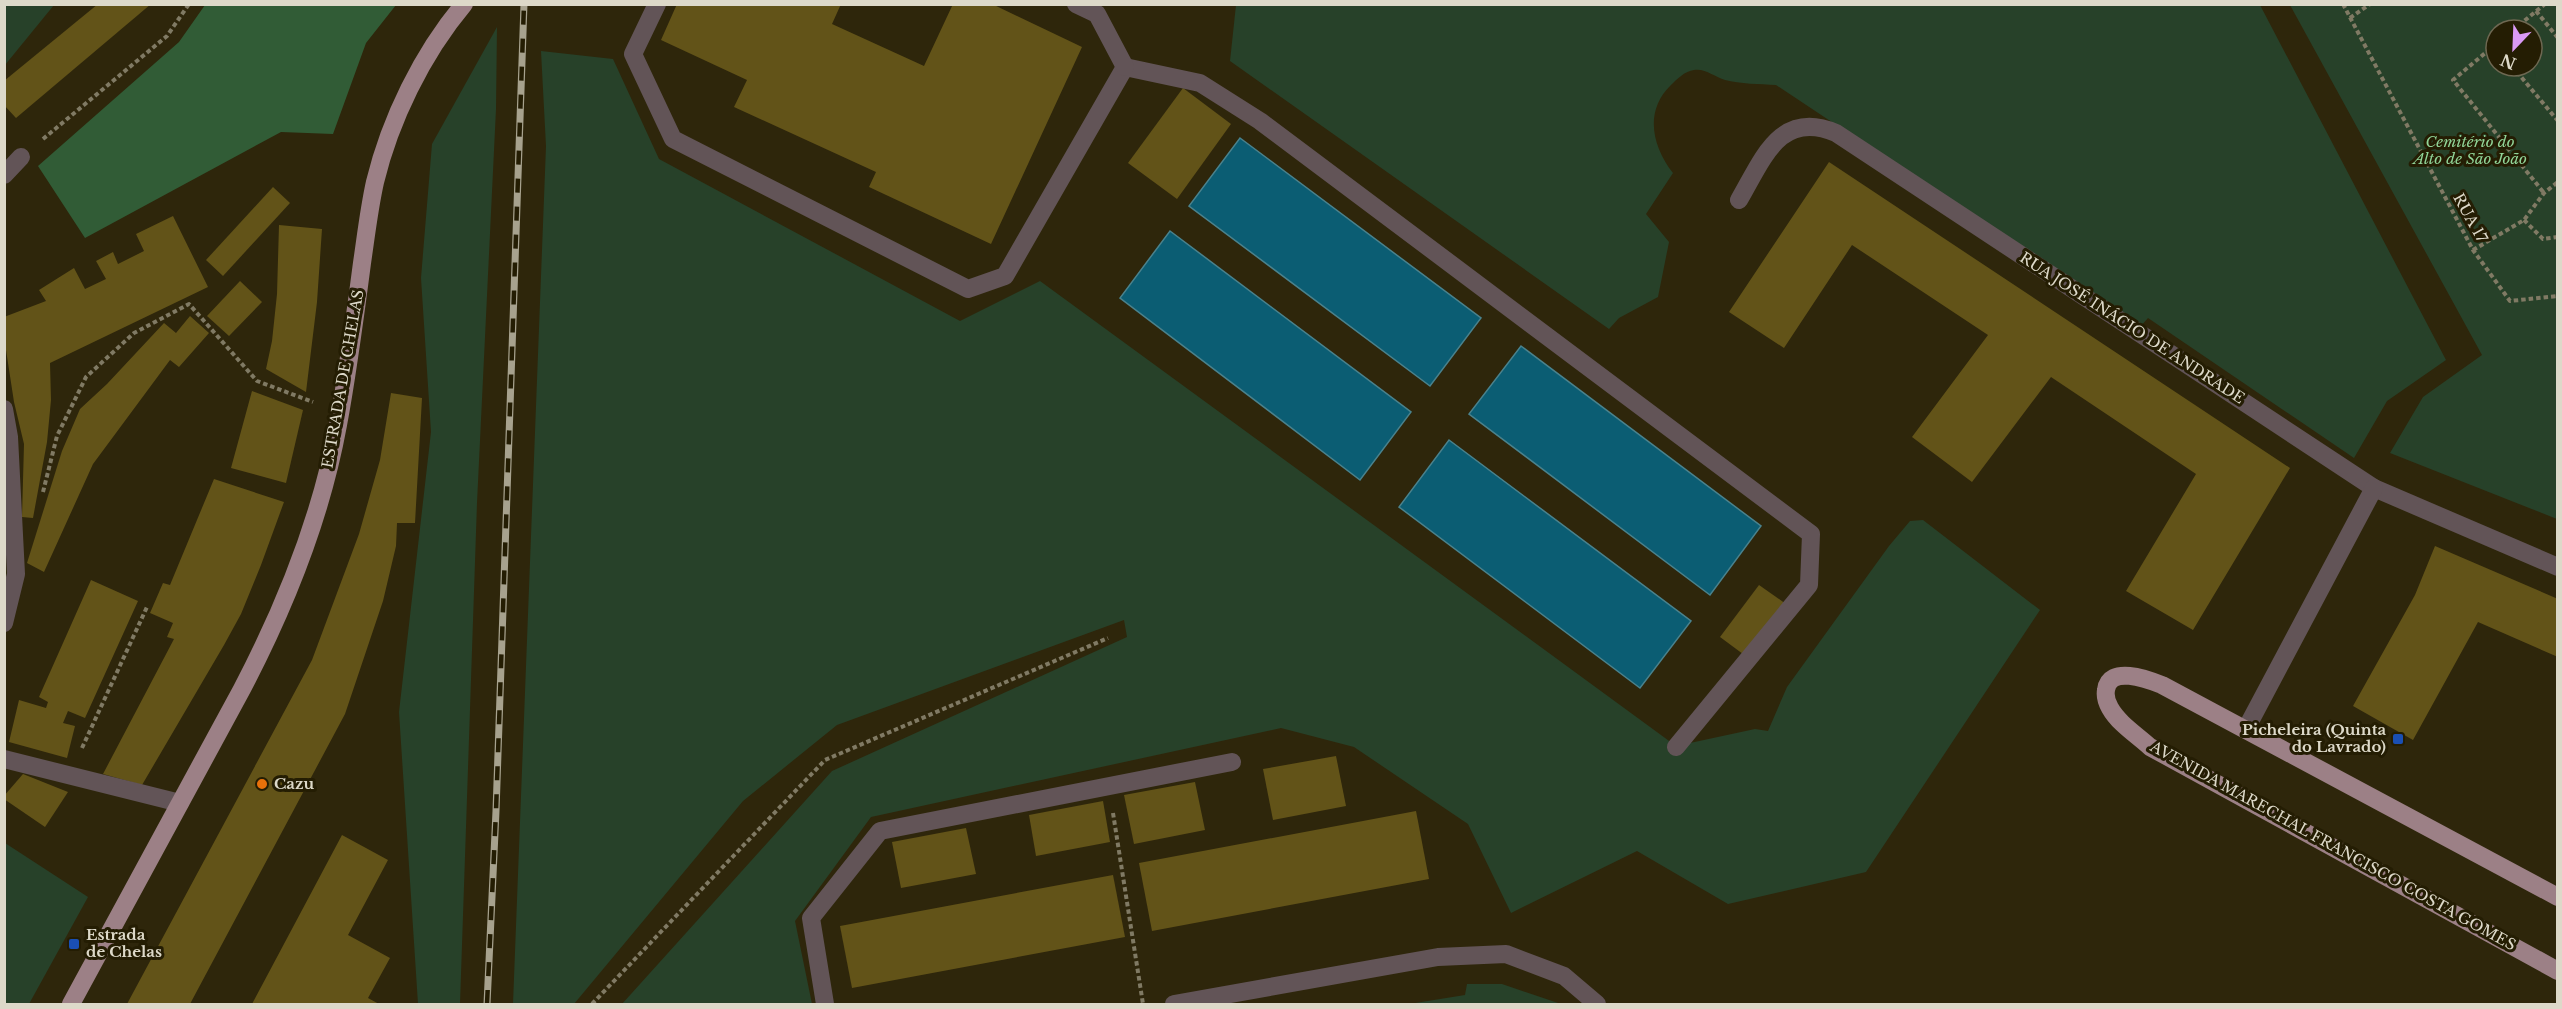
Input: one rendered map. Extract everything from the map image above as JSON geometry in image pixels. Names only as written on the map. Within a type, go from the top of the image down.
[{"type":"main road","name":"ESTRADA DE CHELAS","points":[[71,1005],[268,639],[310,535],[338,427],[369,216],[383,153],[424,63],[464,4]]},
{"type":"main road","name":"AVENIDA MARECHAL FRANCISCO COSTA GOMES","points":[[2558,897],[2246,729],[2146,679],[2129,676],[2114,677],[2107,684],[2106,694],[2109,706],[2131,731],[2150,747],[2558,971]]},
{"type":"street","points":[[657,4],[633,54],[673,139],[968,289],[1005,276],[1125,67]]},
{"type":"street","points":[[1076,4],[1097,14],[1125,67]]},
{"type":"street","points":[[1125,67],[1200,83],[1260,121],[1811,534],[1809,585],[1676,747]]},
{"type":"street","name":"RUA JOSÉ INÁCIO DE ANDRADE","points":[[1739,200],[1764,157],[1792,129],[1807,125],[1836,133],[2374,488],[2558,567]]},
{"type":"street","points":[[4,175],[21,157]]},
{"type":"street","points":[[4,409],[9,437],[16,574],[4,624]]},
{"type":"street","points":[[2246,729],[2374,488]]},
{"type":"street","points":[[4,759],[180,803]]},
{"type":"street","points":[[825,1005],[811,918],[880,831],[1232,762]]},
{"type":"street","points":[[1174,1005],[1438,957],[1506,954],[1564,976],[1597,1005]]},
{"type":"path","points":[[21,157],[167,36],[189,4]]},
{"type":"path","name":"RUA 17","points":[[2343,4],[2473,250],[2510,301],[2558,296]]},
{"type":"path","points":[[2350,18],[2370,4]]},
{"type":"path","points":[[2528,18],[2545,4]]},
{"type":"path","points":[[2536,11],[2558,38]]},
{"type":"path","points":[[2484,55],[2453,80],[2544,193]]},
{"type":"path","points":[[2522,78],[2558,121]]},
{"type":"path","points":[[2473,250],[2524,220],[2544,193],[2558,182]]},
{"type":"path","points":[[2524,220],[2543,239],[2558,237]]},
{"type":"path","points":[[42,497],[57,436],[86,377],[134,333],[189,304],[257,381],[313,402]]},
{"type":"path","points":[[69,776],[147,607]]},
{"type":"path","points":[[591,1005],[825,760],[1108,638]]},
{"type":"path","points":[[1108,786],[1143,1005]]},
{"type":"green space","points":[[4,5],[54,5],[5,65]]},
{"type":"green space","points":[[205,5],[396,5],[366,43],[333,134],[281,132],[85,238],[38,166],[179,42]]},
{"type":"green space","points":[[1236,5],[2260,5],[2446,360],[2387,401],[2354,458],[2148,318],[2140,327],[1776,85],[1731,81],[1698,70],[1684,74],[1671,85],[1662,95],[1654,117],[1654,129],[1660,152],[1673,173],[1646,214],[1669,242],[1658,297],[1619,318],[1609,329],[1230,61]]},
{"type":"green space","name":"Cemitério do Alto de São João","points":[[2290,5],[2557,5],[2557,519],[2390,453],[2423,397],[2482,355]]},
{"type":"green space","points":[[497,27],[496,109],[477,503],[460,1004],[418,1004],[399,712],[431,432],[421,278],[432,144]]},
{"type":"green space","points":[[541,51],[613,59],[659,159],[960,321],[1040,281],[1676,746],[1755,729],[1768,731],[1787,687],[1889,546],[1910,521],[1923,520],[2040,610],[1866,872],[1728,904],[1637,851],[1511,913],[1468,824],[1354,747],[1281,728],[871,817],[795,921],[812,1004],[622,1004],[832,771],[1127,637],[1124,620],[837,725],[743,801],[574,1004],[513,1004],[546,146]]},
{"type":"green space","points":[[5,843],[88,897],[29,1004],[5,1004]]},
{"type":"green space","points":[[1467,984],[1502,984],[1561,1004],[1409,1004],[1465,995]]},
{"type":"water","points":[[1240,138],[1481,318],[1430,386],[1189,206]]},
{"type":"water","points":[[1170,231],[1411,412],[1360,480],[1120,298]]},
{"type":"water","points":[[1521,346],[1761,526],[1710,595],[1469,414]]},
{"type":"water","points":[[1449,440],[1691,621],[1640,688],[1399,507]]},
{"type":"building","points":[[98,4],[151,4],[16,118],[4,105],[4,81]]},
{"type":"building","points":[[677,4],[841,4],[832,24],[924,66],[953,4],[992,4],[1082,47],[991,244],[869,187],[876,172],[734,107],[747,80],[661,40]]},
{"type":"building","points":[[1183,88],[1231,124],[1177,199],[1128,163]]},
{"type":"building","points":[[1829,162],[2290,468],[2193,630],[2126,591],[2196,474],[2051,377],[1972,482],[1912,437],[1988,335],[1852,245],[1784,348],[1729,312]]},
{"type":"building","points":[[273,187],[290,203],[223,276],[206,260]]},
{"type":"building","points":[[173,216],[208,287],[50,363],[51,400],[47,442],[33,518],[22,517],[24,444],[14,402],[4,337],[4,317],[46,301],[39,290],[74,268],[85,289],[106,279],[96,261],[113,252],[118,264],[144,251],[136,234]]},
{"type":"building","points":[[279,225],[322,229],[317,302],[306,392],[266,369],[272,341],[277,294]]},
{"type":"building","points":[[240,281],[262,302],[229,336],[207,316]]},
{"type":"building","points":[[190,316],[209,333],[179,367],[170,360],[93,464],[44,572],[27,563],[62,451],[80,409],[107,384],[164,323],[176,333]]},
{"type":"building","points":[[252,391],[303,410],[286,483],[231,468]]},
{"type":"building","points":[[391,393],[422,398],[415,523],[397,523],[396,546],[383,601],[345,714],[190,1004],[127,1004],[312,660],[359,534],[380,460]]},
{"type":"building","points":[[214,479],[284,502],[261,565],[241,614],[142,785],[103,774],[174,639],[167,637],[173,623],[150,613],[163,583],[170,585]]},
{"type":"building","points":[[2435,546],[2558,599],[2558,657],[2478,622],[2413,740],[2353,706],[2415,595]]},
{"type":"building","points":[[91,580],[138,601],[85,718],[68,711],[63,723],[75,726],[67,758],[9,742],[19,700],[46,708],[48,702],[39,697]]},
{"type":"building","points":[[1759,585],[1786,604],[1747,657],[1720,637]]},
{"type":"building","points":[[1336,756],[1346,806],[1273,820],[1263,769]]},
{"type":"building","points":[[23,774],[68,792],[45,827],[4,799],[4,796]]},
{"type":"building","points":[[1195,782],[1205,830],[1134,844],[1124,795]]},
{"type":"building","points":[[1103,801],[1110,842],[1036,856],[1029,815]]},
{"type":"building","points":[[1416,811],[1429,879],[1152,931],[1139,863]]},
{"type":"building","points":[[966,828],[976,874],[901,888],[892,842]]},
{"type":"building","points":[[342,835],[388,860],[348,935],[390,958],[368,998],[379,1004],[252,1004]]},
{"type":"building","points":[[1113,875],[1125,937],[852,988],[840,926]]},
{"type":"railway","points":[[487,1004],[496,811],[524,4]]},
{"type":"place","name":"Picheleira (Quinta do Lavrado)","points":[[2398,739]]},
{"type":"place","name":"Cazu","points":[[262,784]]},
{"type":"place","name":"Estrada de Chelas","points":[[74,944]]}]
